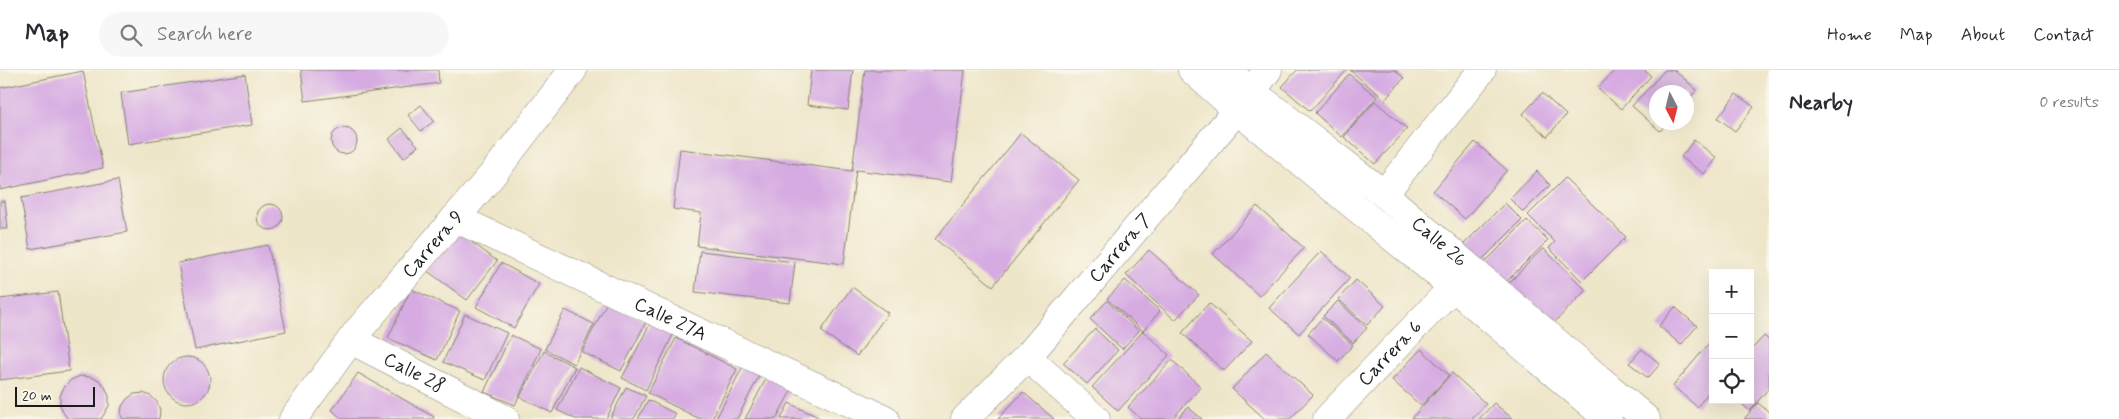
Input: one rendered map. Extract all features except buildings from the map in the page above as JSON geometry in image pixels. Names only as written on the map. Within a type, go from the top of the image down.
[{"type":"street","name":"Carrera 9","points":[[293,419],[351,340],[493,174],[573,70]]},
{"type":"street","name":"Calle 26","points":[[1192,70],[1244,101],[1384,194],[1646,419]]},
{"type":"street","name":"Calle 26","points":[[1226,70],[1244,101],[1453,287],[1608,419]]},
{"type":"street","name":"Carrera 7","points":[[965,419],[1026,357],[1244,101],[1268,70]]},
{"type":"street","points":[[1384,194],[1482,70]]},
{"type":"street","name":"Calle 27A","points":[[455,218],[885,419]]},
{"type":"street","name":"Carrera 6","points":[[1327,419],[1453,287]]},
{"type":"street","name":"Calle 28","points":[[351,340],[505,419]]},
{"type":"street","points":[[1026,357],[1096,419]]}]
